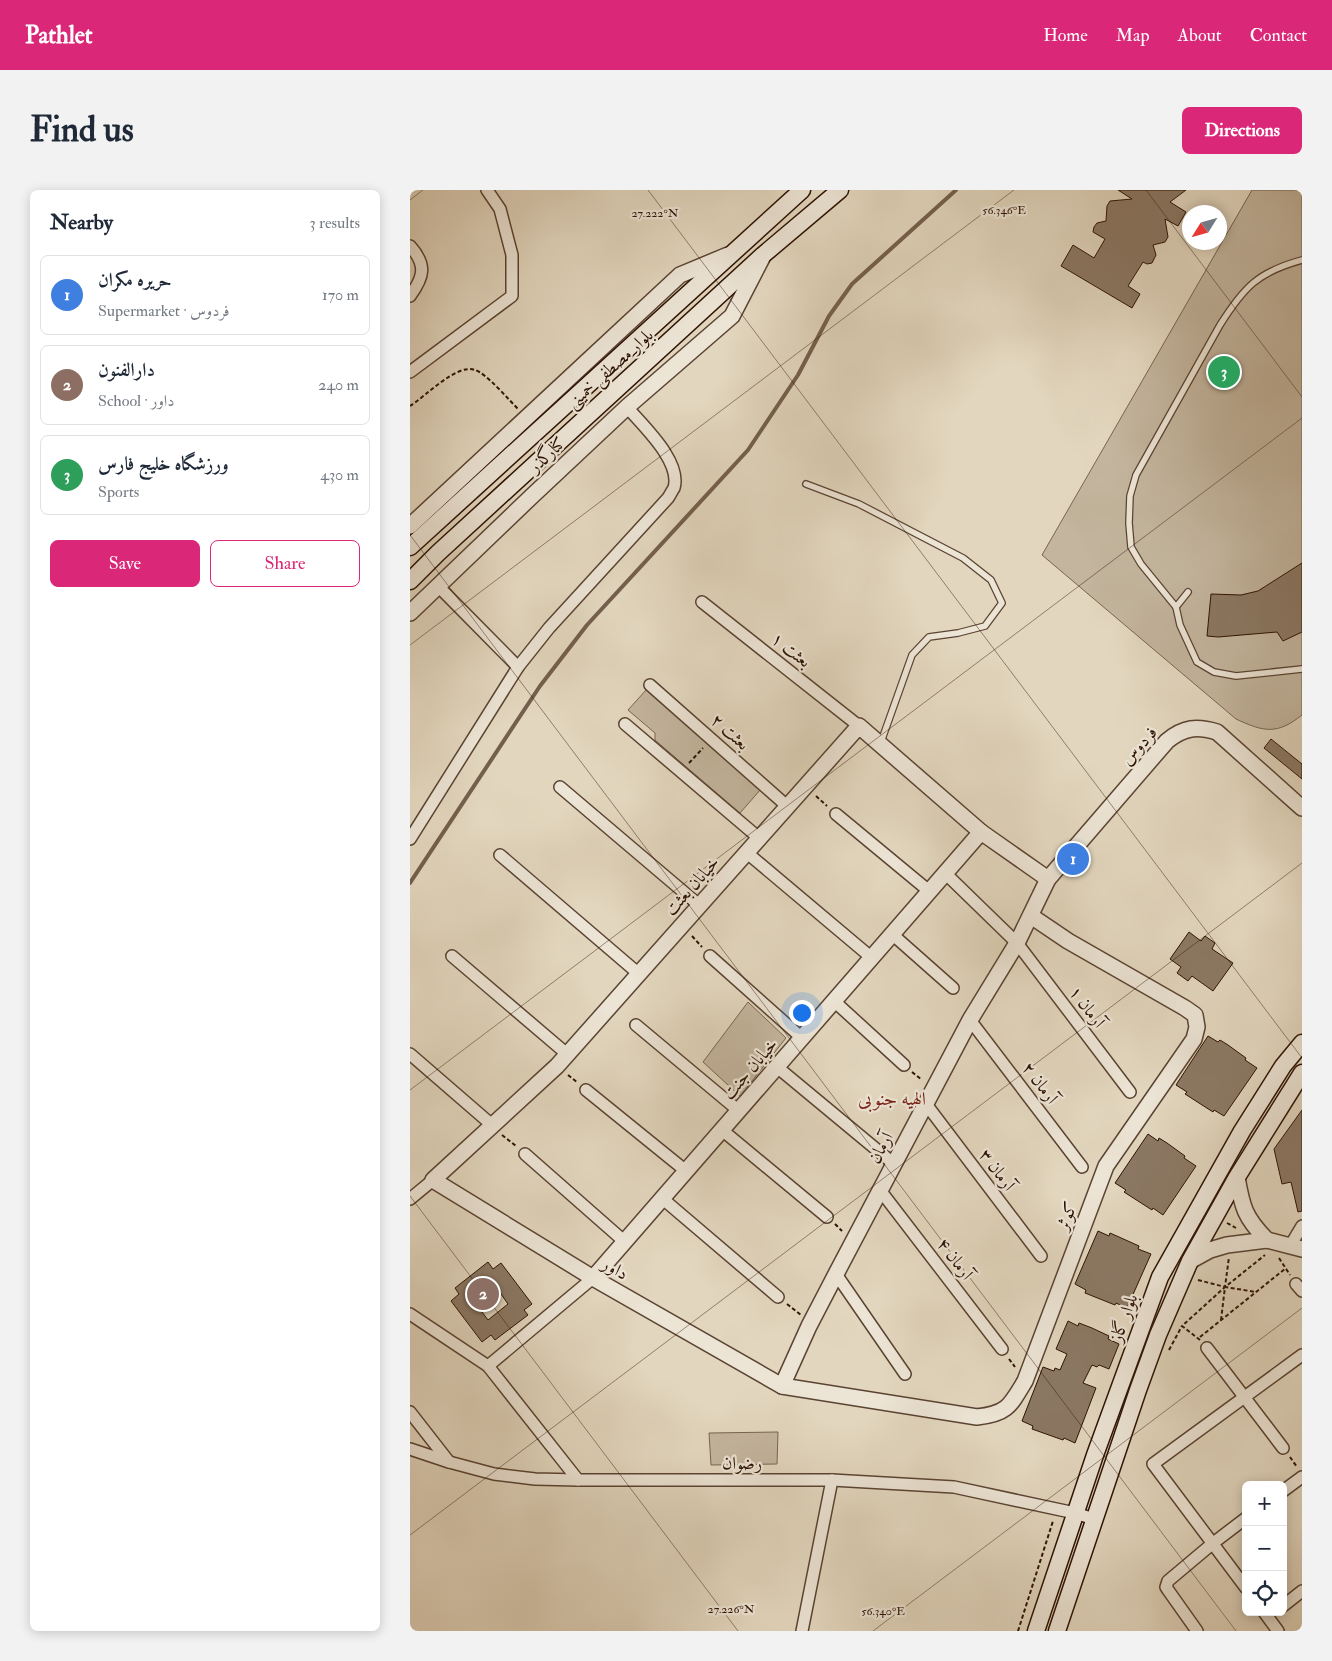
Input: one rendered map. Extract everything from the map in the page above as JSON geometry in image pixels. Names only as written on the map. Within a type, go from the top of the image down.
[{"type":"main road","name":"بلوار مصطفی خمینی","points":[[410,547],[802,190]]},
{"type":"main road","name":"بلوار مصطفی خمینی","points":[[410,581],[438,553],[764,256],[840,190]]},
{"type":"main road","name":"بلوار گاز","points":[[1036,1631],[1160,1277],[1242,1131],[1283,1066],[1302,1043]]},
{"type":"main road","points":[[1057,1631],[1158,1335],[1187,1268],[1237,1177],[1302,1073]]},
{"type":"street","points":[[410,372],[509,299],[512,292],[512,255],[500,209],[488,190]]},
{"type":"street","points":[[410,246],[420,258],[422,278],[410,296]]},
{"type":"street","points":[[410,526],[680,275],[734,252]]},
{"type":"street","name":"کنارگذر","points":[[410,613],[627,407],[732,316],[764,256]]},
{"type":"street","points":[[410,838],[518,667],[549,628],[668,498],[674,486],[673,472],[667,455],[627,407]]},
{"type":"street","points":[[438,586],[518,667]]},
{"type":"street","name":"بعثت ۱","points":[[702,602],[859,726]]},
{"type":"street","name":"بعثت ۲","points":[[650,685],[787,806]]},
{"type":"street","points":[[625,724],[759,838]]},
{"type":"street","points":[[859,726],[981,832],[1048,879]]},
{"type":"street","name":"خیابان بعثت","points":[[433,1180],[557,1066],[859,726]]},
{"type":"street","name":"فردوس","points":[[1048,879],[1167,741],[1177,733],[1189,729],[1205,729],[1218,732],[1302,808]]},
{"type":"street","points":[[560,787],[699,905]]},
{"type":"street","points":[[836,814],[929,891]]},
{"type":"street","name":"خیابان جنت","points":[[593,1278],[981,832]]},
{"type":"street","points":[[746,852],[872,958]]},
{"type":"street","points":[[500,855],[638,974]]},
{"type":"street","name":"آرمان ۱","points":[[945,873],[1016,943],[1130,1092]]},
{"type":"street","name":"آرمان","points":[[782,1386],[810,1323],[970,1020],[1016,943],[1048,879]]},
{"type":"street","name":"کوثر","points":[[782,1386],[977,1417],[992,1415],[1011,1405],[1025,1382],[1106,1166],[1194,1039],[1197,1027],[1195,1015],[1185,1008],[1068,941],[1030,916]]},
{"type":"street","points":[[892,934],[953,988]]},
{"type":"street","points":[[452,956],[567,1054]]},
{"type":"street","points":[[710,956],[802,1038]]},
{"type":"street","points":[[834,1001],[904,1065]]},
{"type":"street","name":"آرمان ۲","points":[[970,1020],[1082,1167]]},
{"type":"street","points":[[636,1025],[738,1111]]},
{"type":"street","points":[[410,1054],[492,1126]]},
{"type":"street","points":[[777,1067],[894,1164]]},
{"type":"street","points":[[586,1090],[686,1171]]},
{"type":"street","name":"آرمان ۳","points":[[926,1104],[1040,1256]]},
{"type":"street","points":[[722,1130],[827,1217]]},
{"type":"street","points":[[525,1154],[625,1242]]},
{"type":"street","points":[[1237,1177],[1240,1200],[1246,1214],[1255,1228],[1270,1244]]},
{"type":"street","points":[[410,1199],[433,1180]]},
{"type":"street","name":"داور","points":[[433,1180],[593,1278],[782,1386]]},
{"type":"street","name":"آرمان ۴","points":[[880,1190],[1002,1349]]},
{"type":"street","points":[[663,1199],[778,1297]]},
{"type":"street","points":[[1187,1268],[1210,1250],[1227,1245],[1270,1244],[1296,1248],[1302,1226]]},
{"type":"street","points":[[836,1274],[905,1374]]},
{"type":"street","points":[[488,1366],[593,1278]]},
{"type":"street","points":[[410,1314],[488,1366],[578,1480]]},
{"type":"street","points":[[1207,1348],[1283,1448]]},
{"type":"street","points":[[1242,1583],[1153,1464],[1302,1355]]},
{"type":"street","points":[[410,1412],[449,1462]]},
{"type":"street","name":"رضوان","points":[[410,1449],[449,1462],[502,1475],[535,1479],[832,1480],[954,1487],[1076,1513],[1094,1519]]},
{"type":"street","points":[[1287,1488],[1302,1477]]},
{"type":"street","points":[[802,1631],[832,1480]]},
{"type":"street","points":[[1198,1631],[1166,1586],[1168,1581],[1242,1521]]},
{"type":"street","points":[[1287,1603],[1302,1591]]},
{"type":"street","points":[[1270,1616],[1278,1631]]},
{"type":"lane","points":[[1302,260],[1284,265],[1258,278],[1235,301],[1136,475],[1130,496],[1129,523],[1130,547],[1141,564],[1176,607],[1180,625],[1196,662],[1214,672],[1236,676],[1302,669]]},
{"type":"lane","points":[[806,484],[859,504],[963,558],[991,580],[1002,603],[985,626],[958,633],[929,637],[912,655],[880,743]]},
{"type":"lane","points":[[1176,607],[1188,592]]},
{"type":"path","points":[[410,406],[454,374],[464,369],[476,370],[527,418]]},
{"type":"path","points":[[681,771],[711,739]]},
{"type":"path","points":[[805,786],[836,814]]},
{"type":"path","points":[[682,925],[710,956]]},
{"type":"path","points":[[904,1065],[933,1090]]},
{"type":"path","points":[[557,1066],[586,1090]]},
{"type":"path","points":[[492,1126],[525,1154]]},
{"type":"path","points":[[827,1217],[854,1241]]},
{"type":"path","points":[[1207,1348],[1199,1338],[1182,1326],[1270,1244],[1299,1287]]},
{"type":"path","points":[[1221,1321],[1229,1260],[1227,1245]]},
{"type":"path","points":[[1187,1268],[1225,1287],[1256,1292]]},
{"type":"path","points":[[1199,1338],[1286,1268]]},
{"type":"path","points":[[778,1297],[810,1323]]},
{"type":"path","points":[[1002,1349],[1025,1382]]},
{"type":"path","points":[[1283,1448],[1302,1472]]},
{"type":"path","points":[[1018,1631],[1056,1509]]},
{"type":"shaded area","points":[[1252,190],[1302,190],[1302,715],[1285,726],[1270,729],[1255,727],[1236,719],[1042,555],[1217,250],[1227,250],[1227,233]]},
{"type":"shaded area","points":[[647,689],[761,789],[740,813],[655,740],[655,733],[628,710]]},
{"type":"shaded area","points":[[748,1002],[786,1038],[740,1096],[703,1062]]},
{"type":"shaded area","points":[[778,1432],[777,1464],[711,1465],[709,1433]]},
{"type":"building","points":[[1118,190],[1186,190],[1170,202],[1182,210],[1182,219],[1178,226],[1165,219],[1168,237],[1165,242],[1153,245],[1156,255],[1152,263],[1147,264],[1143,262],[1128,286],[1140,294],[1132,308],[1061,266],[1073,245],[1094,258],[1105,239],[1093,232],[1094,227],[1097,223],[1106,221],[1107,206],[1110,201],[1132,199]]},
{"type":"building","points":[[1302,563],[1302,632],[1283,641],[1277,632],[1218,637],[1207,636],[1211,594],[1241,595],[1258,591]]},
{"type":"building","points":[[1271,739],[1302,764],[1302,779],[1264,748]]},
{"type":"building","points":[[1189,932],[1201,941],[1205,936],[1215,943],[1212,949],[1233,963],[1213,991],[1192,976],[1188,981],[1177,973],[1181,967],[1170,959]]},
{"type":"building","points":[[1208,1036],[1228,1045],[1257,1068],[1224,1116],[1214,1110],[1213,1112],[1185,1094],[1187,1092],[1176,1085]]},
{"type":"building","points":[[1302,1110],[1302,1211],[1298,1212],[1291,1182],[1282,1184],[1274,1149]]},
{"type":"building","points":[[1148,1134],[1158,1141],[1159,1138],[1167,1143],[1196,1166],[1163,1215],[1124,1192],[1126,1190],[1115,1183]]},
{"type":"building","points":[[1098,1231],[1109,1236],[1110,1233],[1139,1246],[1138,1249],[1151,1254],[1127,1308],[1085,1293],[1086,1290],[1075,1284]]},
{"type":"building","points":[[488,1262],[493,1269],[501,1263],[532,1304],[524,1310],[528,1315],[495,1340],[491,1335],[482,1342],[451,1301],[459,1294],[455,1288]],"holes":[[[494,1284],[508,1304],[488,1320],[473,1300]]]},
{"type":"building","points":[[1068,1321],[1078,1326],[1079,1323],[1092,1328],[1109,1336],[1108,1339],[1119,1344],[1109,1369],[1099,1365],[1097,1367],[1092,1365],[1083,1383],[1096,1388],[1075,1443],[1032,1429],[1033,1426],[1022,1421],[1043,1367],[1054,1371],[1055,1368],[1060,1370],[1067,1354],[1056,1349]]},
{"type":"waterway","points":[[410,883],[540,686],[587,625],[748,450],[798,375],[829,316],[852,284],[956,190]]},
{"type":"place","name":"ورزشگاه خلیج فارس","points":[[1224,372]]},
{"type":"place","name":"حریره مکران","points":[[1073,859]]},
{"type":"place","name":"دارالفنون","points":[[483,1294]]},
{"type":"district","name":"الهیه جنوبی","points":[[892,1099]]}]
